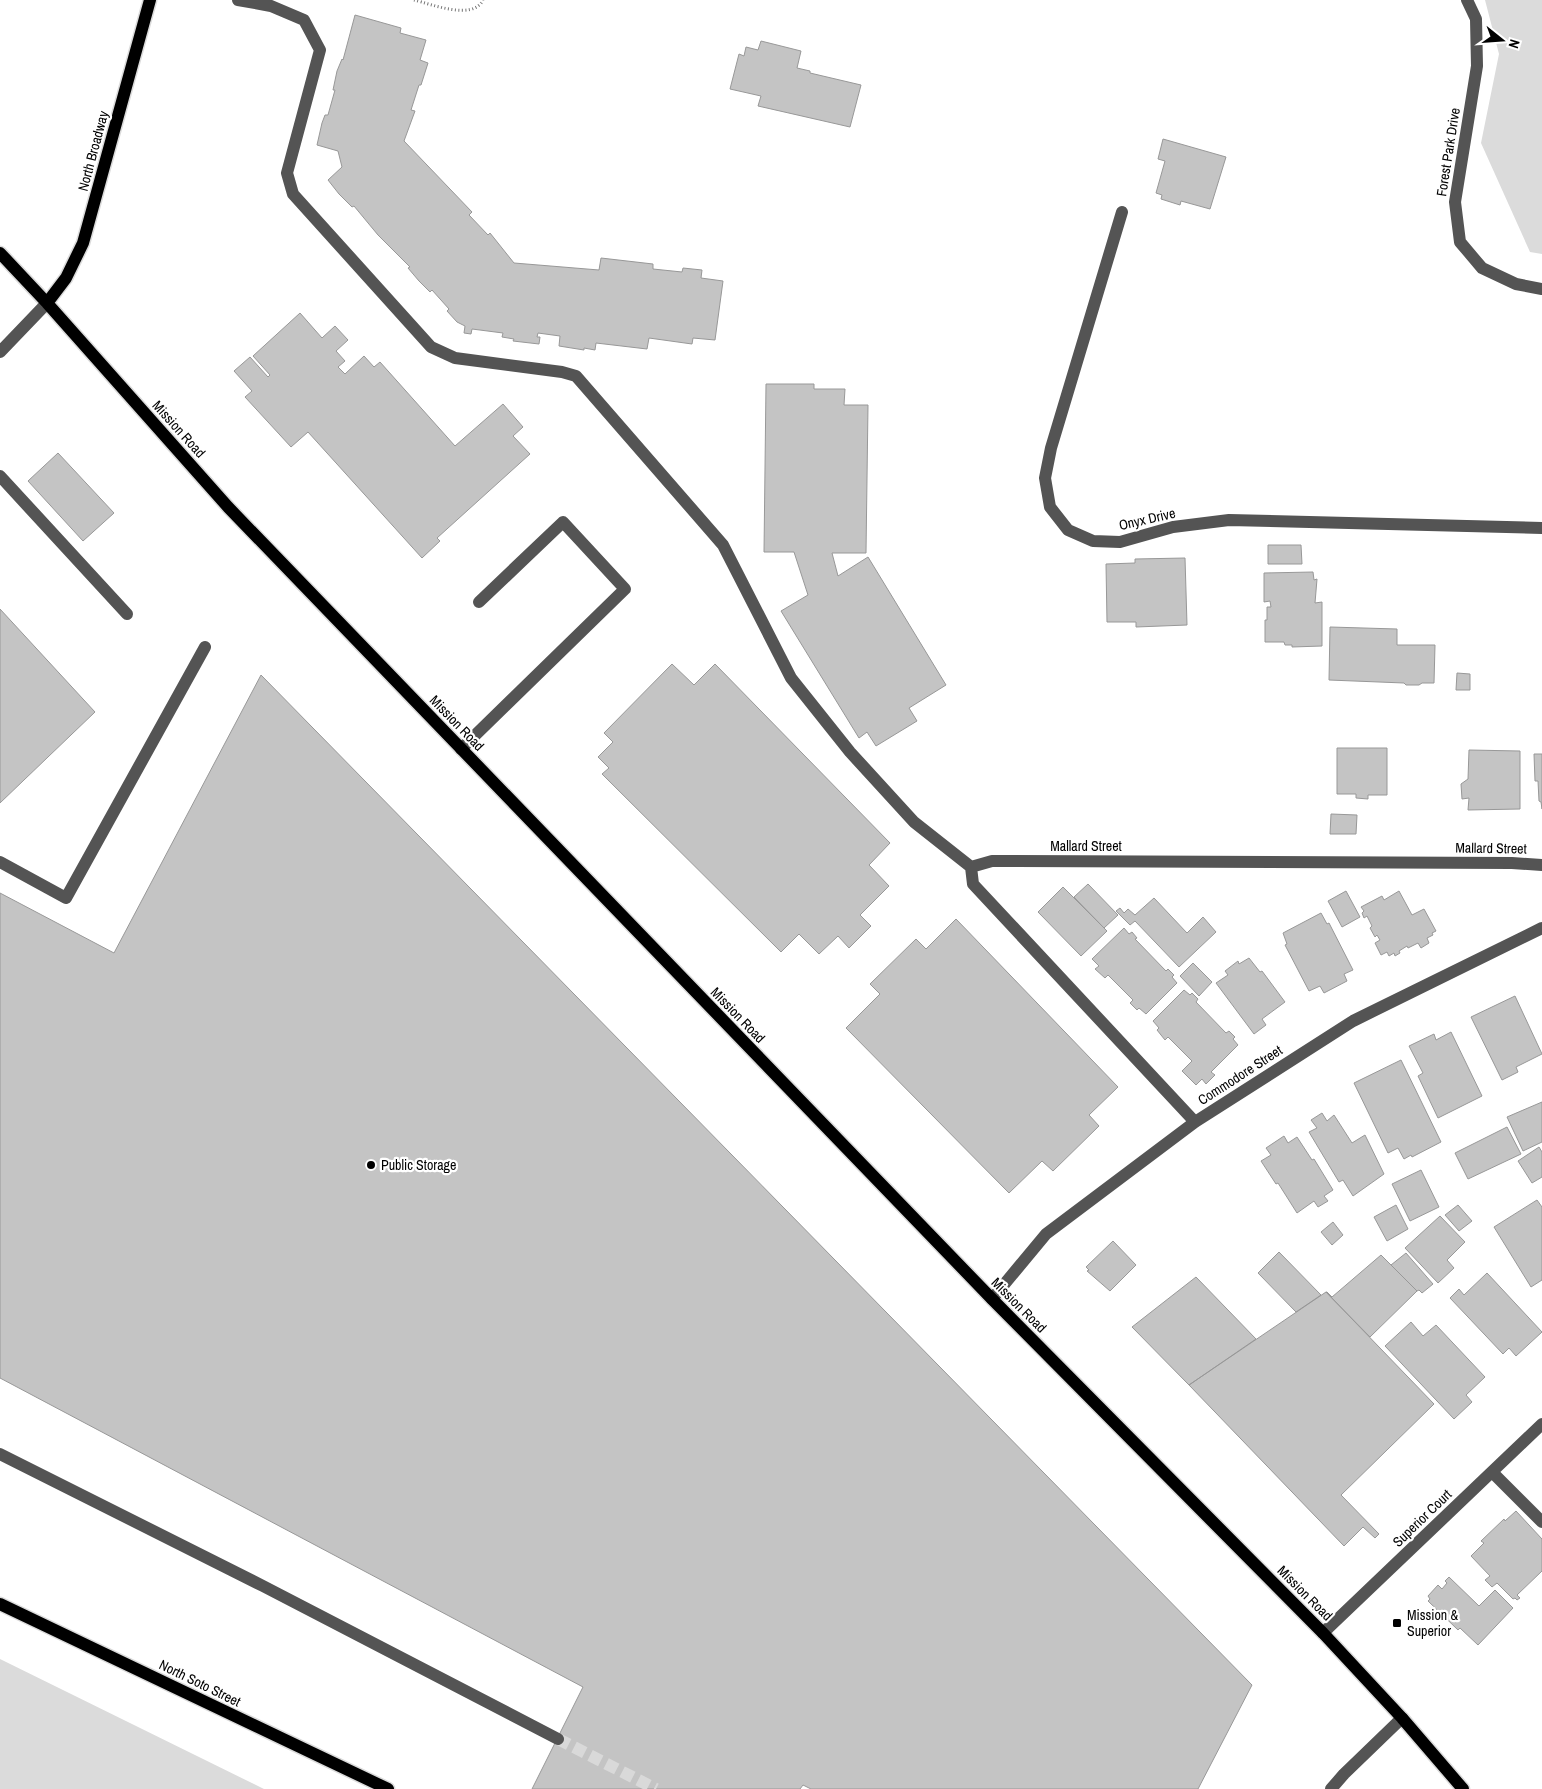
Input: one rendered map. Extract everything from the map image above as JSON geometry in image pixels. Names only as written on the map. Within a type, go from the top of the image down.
[{"type":"main road","name":"North Broadway","points":[[48,303],[66,278],[83,243],[150,0]]},
{"type":"main road","name":"Mission Road","points":[[0,253],[48,303],[228,507],[992,1299],[1323,1633],[1402,1718],[1463,1789]]},
{"type":"main road","name":"North Soto Street","points":[[0,1604],[388,1789]]},
{"type":"street","points":[[238,0],[270,6],[304,20],[320,50],[287,173],[294,194],[431,347],[455,358],[562,372],[576,376],[722,545],[791,678],[850,752],[914,822],[971,868],[973,884],[1195,1122]]},
{"type":"street","name":"Forest Park Drive","points":[[1467,0],[1476,19],[1477,66],[1455,202],[1460,242],[1482,268],[1516,284],[1542,289]]},
{"type":"street","name":"Onyx Drive","points":[[1122,212],[1051,448],[1045,478],[1050,507],[1068,530],[1093,541],[1120,542],[1173,527],[1229,520],[1542,528]]},
{"type":"street","points":[[0,352],[48,303]]},
{"type":"street","points":[[0,476],[127,614]]},
{"type":"street","points":[[461,749],[625,589],[563,522],[479,602]]},
{"type":"street","points":[[0,862],[66,898],[205,647]]},
{"type":"street","name":"Mallard Street","points":[[971,868],[992,861],[1512,862],[1542,865]]},
{"type":"street","name":"Commodore Street","points":[[992,1299],[1046,1234],[1195,1122],[1353,1021],[1542,928]]},
{"type":"street","name":"Superior Court","points":[[1323,1633],[1542,1424]]},
{"type":"street","points":[[0,1454],[263,1586],[558,1739]]},
{"type":"street","points":[[1492,1472],[1542,1522]]},
{"type":"street","points":[[1331,1789],[1402,1718]]},
{"type":"path","points":[[414,0],[456,10],[472,10],[481,4],[483,0]]},
{"type":"shaded area","points":[[1485,0],[1542,0],[1542,254],[1530,252],[1481,143],[1499,54]]},
{"type":"shaded area","points":[[0,1659],[264,1789],[0,1789]]},
{"type":"building","points":[[355,15],[401,28],[400,33],[426,40],[420,60],[428,63],[411,110],[415,111],[404,141],[472,212],[469,215],[488,235],[490,233],[514,263],[599,270],[601,258],[653,264],[653,269],[682,272],[683,268],[702,270],[701,278],[723,281],[715,340],[693,338],[692,344],[649,338],[647,349],[596,343],[595,350],[584,348],[584,350],[559,346],[560,336],[538,333],[537,337],[540,337],[539,344],[513,341],[514,339],[502,337],[503,333],[472,329],[471,334],[464,333],[465,326],[457,322],[447,311],[449,309],[432,290],[430,292],[419,281],[408,268],[410,267],[378,235],[354,206],[352,207],[339,194],[328,180],[342,167],[338,151],[317,145],[322,123],[325,115],[328,115],[335,90],[333,90],[337,71],[343,60]]},
{"type":"building","points":[[761,41],[801,51],[797,68],[861,85],[850,127],[758,106],[761,96],[730,89],[739,54],[744,56],[746,47],[758,50]]},
{"type":"building","points":[[1163,139],[1226,157],[1210,209],[1181,201],[1180,205],[1161,199],[1162,195],[1156,193],[1165,161],[1158,159]]},
{"type":"building","points":[[300,313],[322,338],[335,326],[348,340],[336,351],[345,361],[338,367],[345,374],[364,356],[374,367],[380,362],[455,446],[503,404],[523,427],[513,436],[530,454],[437,538],[440,541],[422,558],[308,432],[291,447],[245,397],[252,391],[234,371],[250,357],[268,377],[270,375],[253,356]]},
{"type":"building","points":[[766,384],[814,384],[814,389],[845,389],[844,405],[868,405],[866,553],[832,553],[838,576],[868,557],[946,685],[909,708],[917,721],[876,746],[867,732],[859,738],[781,611],[808,595],[794,552],[764,552]]},
{"type":"building","points":[[58,453],[114,513],[83,541],[28,481]]},
{"type":"building","points":[[1268,545],[1301,545],[1302,564],[1268,564]]},
{"type":"building","points":[[1185,558],[1187,625],[1136,627],[1136,622],[1107,622],[1106,564],[1135,563],[1135,559]]},
{"type":"building","points":[[1313,572],[1314,580],[1317,579],[1315,603],[1322,602],[1322,646],[1292,647],[1292,645],[1285,645],[1284,642],[1265,642],[1267,607],[1271,607],[1270,601],[1264,602],[1264,573]]},
{"type":"building","points":[[0,609],[95,712],[0,803]]},
{"type":"building","points":[[1330,627],[1397,629],[1397,645],[1435,645],[1434,683],[1406,685],[1404,683],[1329,680]]},
{"type":"building","points":[[672,664],[694,685],[715,664],[890,843],[869,865],[889,886],[860,915],[871,926],[849,948],[838,936],[819,954],[799,934],[781,952],[602,774],[609,768],[598,757],[613,742],[604,733]]},
{"type":"building","points":[[1457,673],[1470,674],[1470,690],[1456,690]]},
{"type":"building","name":"Public Storage","points":[[261,675],[1252,1685],[1198,1789],[811,1789],[803,1785],[800,1789],[532,1789],[583,1687],[0,1378],[0,893],[114,953]]},
{"type":"building","points":[[1337,748],[1387,748],[1387,795],[1368,795],[1368,799],[1356,798],[1356,794],[1337,794]]},
{"type":"building","points":[[1469,750],[1520,751],[1520,809],[1468,810],[1469,798],[1462,799],[1461,784],[1468,779]]},
{"type":"building","points":[[1534,754],[1542,754],[1542,809],[1541,802],[1539,801],[1538,781],[1535,781]]},
{"type":"building","points":[[1331,814],[1357,815],[1356,834],[1330,834]]},
{"type":"building","points":[[1088,884],[1118,915],[1104,928],[1074,897]]},
{"type":"building","points":[[1063,887],[1107,931],[1081,956],[1038,912]]},
{"type":"building","points":[[1346,891],[1360,917],[1342,927],[1328,901]]},
{"type":"building","points":[[1399,891],[1412,915],[1424,909],[1436,931],[1427,938],[1429,943],[1421,948],[1418,943],[1408,948],[1407,946],[1395,956],[1394,953],[1389,956],[1387,952],[1381,955],[1375,943],[1380,940],[1377,935],[1375,937],[1370,928],[1372,926],[1367,916],[1364,918],[1362,913],[1364,911],[1361,907],[1382,896],[1384,900]]},
{"type":"building","points":[[1154,898],[1187,933],[1203,917],[1216,932],[1179,967],[1135,921],[1130,925],[1116,911],[1120,908],[1124,913],[1128,909],[1135,915]]},
{"type":"building","points":[[1321,913],[1327,924],[1329,923],[1353,970],[1344,974],[1347,981],[1324,993],[1320,986],[1309,991],[1285,945],[1287,944],[1283,933]]},
{"type":"building","points":[[956,919],[1118,1087],[1089,1115],[1099,1126],[1053,1171],[1042,1161],[1009,1193],[846,1028],[880,994],[870,984],[916,939],[926,949]]},
{"type":"building","points":[[1124,928],[1129,934],[1132,932],[1137,938],[1135,939],[1166,971],[1168,969],[1174,975],[1172,977],[1177,983],[1146,1014],[1139,1008],[1137,1010],[1130,1003],[1133,1000],[1108,975],[1105,978],[1095,969],[1099,966],[1092,959]]},
{"type":"building","points":[[1249,958],[1260,972],[1262,971],[1285,1002],[1262,1019],[1266,1025],[1254,1034],[1216,983],[1228,975],[1225,971],[1238,961],[1239,964]]},
{"type":"building","points":[[1193,963],[1212,982],[1199,996],[1180,976]]},
{"type":"building","points":[[1184,990],[1190,995],[1192,993],[1198,999],[1196,1002],[1226,1033],[1229,1031],[1235,1037],[1233,1039],[1238,1045],[1211,1072],[1215,1075],[1206,1084],[1202,1079],[1196,1085],[1182,1071],[1192,1061],[1168,1037],[1165,1040],[1153,1021]]},
{"type":"building","points":[[1515,996],[1542,1054],[1516,1067],[1518,1072],[1502,1080],[1471,1017]]},
{"type":"building","points":[[1451,1032],[1482,1096],[1438,1118],[1418,1076],[1423,1073],[1409,1046],[1434,1034],[1436,1040]]},
{"type":"building","points":[[1401,1060],[1441,1142],[1412,1157],[1411,1155],[1404,1159],[1398,1148],[1388,1153],[1354,1083]]},
{"type":"building","points":[[1542,1102],[1542,1142],[1523,1151],[1507,1117]]},
{"type":"building","points":[[1322,1113],[1327,1121],[1334,1115],[1352,1143],[1365,1135],[1384,1174],[1353,1196],[1343,1180],[1339,1182],[1309,1132],[1317,1128],[1311,1120]]},
{"type":"building","points":[[1507,1127],[1521,1154],[1468,1179],[1455,1153]]},
{"type":"building","points":[[1284,1136],[1288,1143],[1297,1137],[1312,1160],[1314,1159],[1333,1190],[1324,1196],[1328,1201],[1318,1207],[1314,1201],[1297,1213],[1261,1161],[1271,1155],[1266,1148]]},
{"type":"building","points":[[1539,1147],[1542,1152],[1542,1177],[1532,1183],[1518,1161]]},
{"type":"building","points":[[1421,1170],[1439,1207],[1410,1221],[1392,1184]]},
{"type":"building","points":[[1537,1200],[1542,1207],[1542,1280],[1531,1287],[1494,1227]]},
{"type":"building","points":[[1396,1205],[1408,1229],[1387,1241],[1374,1217]]},
{"type":"building","points":[[1458,1205],[1472,1221],[1459,1231],[1445,1215]]},
{"type":"building","points":[[1440,1216],[1465,1242],[1447,1260],[1454,1268],[1438,1283],[1405,1248]]},
{"type":"building","points":[[1333,1222],[1343,1235],[1332,1245],[1321,1232]]},
{"type":"building","points":[[1113,1241],[1136,1265],[1110,1291],[1087,1271],[1089,1270],[1086,1267]]},
{"type":"building","points":[[1279,1252],[1321,1295],[1296,1312],[1258,1273]]},
{"type":"building","points":[[1406,1253],[1433,1284],[1422,1293],[1419,1290],[1417,1291],[1391,1265]]},
{"type":"building","points":[[1381,1255],[1417,1291],[1370,1337],[1326,1292],[1332,1297]]},
{"type":"building","points":[[1487,1273],[1542,1332],[1516,1356],[1509,1348],[1503,1354],[1450,1298],[1459,1289],[1464,1295]]},
{"type":"building","points":[[1196,1277],[1256,1339],[1189,1385],[1132,1327]]},
{"type":"building","points":[[1326,1292],[1434,1404],[1341,1495],[1379,1534],[1375,1538],[1363,1527],[1344,1546],[1189,1385]]},
{"type":"building","points":[[1411,1322],[1423,1336],[1436,1325],[1485,1377],[1466,1395],[1472,1402],[1454,1419],[1385,1346]]},
{"type":"building","points":[[1516,1511],[1542,1539],[1542,1571],[1517,1595],[1520,1598],[1517,1600],[1513,1599],[1497,1583],[1492,1587],[1485,1580],[1490,1576],[1471,1556],[1484,1543],[1481,1541],[1504,1519],[1505,1521]]},
{"type":"building","points":[[1449,1577],[1479,1606],[1495,1590],[1513,1608],[1478,1645],[1460,1628],[1458,1630],[1428,1601],[1430,1599],[1428,1596],[1438,1585],[1442,1589]]},
{"type":"tunnel","points":[[558,1739],[656,1789]]},
{"type":"place","name":"Public Storage","points":[[371,1165]]},
{"type":"place","name":"Mission & Superior","points":[[1397,1623]]}]
